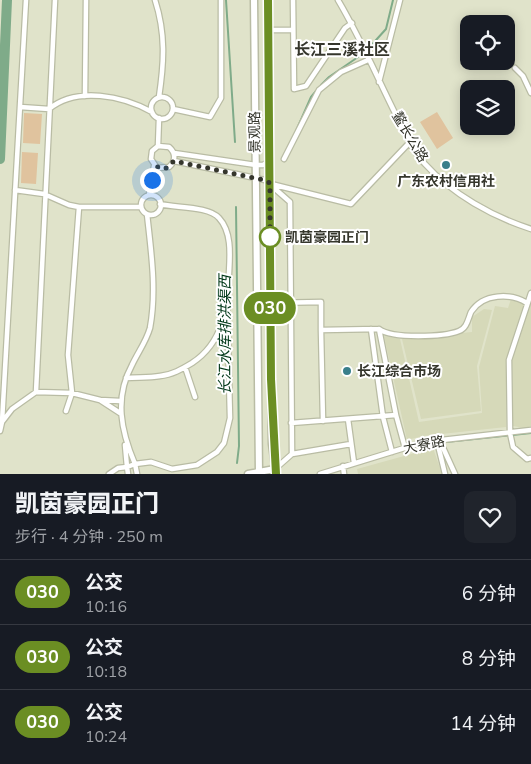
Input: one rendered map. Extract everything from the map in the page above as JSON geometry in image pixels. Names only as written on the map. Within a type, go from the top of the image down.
[{"type":"main road","name":"景观路","points":[[254,0],[259,473]]},
{"type":"main road","name":"景观路","points":[[268,0],[272,444],[276,471]]},
{"type":"main road","points":[[248,474],[276,471]]},
{"type":"street","points":[[0,431],[26,0]]},
{"type":"street","points":[[36,392],[44,194],[55,0]]},
{"type":"street","points":[[84,96],[86,0]]},
{"type":"street","points":[[152,112],[152,104],[159,98],[164,42],[161,20],[155,0]]},
{"type":"street","points":[[173,109],[210,117],[221,98],[221,0]]},
{"type":"street","points":[[293,0],[294,88],[306,86],[345,28],[352,23]]},
{"type":"street","name":"鳌长公路","points":[[338,0],[352,23],[368,60],[410,142],[424,163],[454,191],[513,223],[531,228]]},
{"type":"street","points":[[380,82],[400,0]]},
{"type":"street","points":[[268,30],[293,30]]},
{"type":"street","points":[[284,158],[319,90],[341,72],[368,60]]},
{"type":"street","points":[[515,68],[523,76],[531,93]]},
{"type":"street","points":[[20,107],[49,109],[57,102],[84,96],[109,97],[138,104],[159,118],[166,118],[173,109]]},
{"type":"street","points":[[159,98],[169,100],[173,109]]},
{"type":"street","points":[[149,195],[154,166],[151,155],[158,146],[159,118]]},
{"type":"street","points":[[174,161],[255,179],[351,204],[410,142]]},
{"type":"street","points":[[154,166],[165,169],[174,161],[174,153],[169,147],[158,146]]},
{"type":"street","points":[[174,153],[256,165],[263,165],[270,161]]},
{"type":"street","points":[[270,183],[290,202],[292,454]]},
{"type":"street","points":[[15,190],[44,194],[69,205],[79,207],[141,206]]},
{"type":"street","points":[[128,474],[120,401],[126,378],[132,364],[141,352],[149,329],[153,300],[147,214],[141,206],[142,200],[149,195],[156,196],[160,204]]},
{"type":"street","points":[[147,214],[156,212],[160,204]]},
{"type":"street","points":[[109,474],[118,468],[151,462],[172,468],[196,465],[217,452],[224,443],[230,418],[229,244],[226,230],[218,216],[205,211],[160,204]]},
{"type":"street","points":[[66,411],[72,393],[68,355],[79,207]]},
{"type":"street","points":[[531,293],[509,360],[510,435],[513,447],[519,454],[527,459],[531,458]]},
{"type":"street","points":[[321,330],[371,329],[399,337],[459,331],[466,324],[472,311],[484,301],[501,296],[517,297],[527,303]]},
{"type":"street","points":[[126,378],[161,376],[186,367],[207,350],[217,337],[222,326],[228,300]]},
{"type":"street","points":[[270,303],[321,302],[323,421]]},
{"type":"street","points":[[371,329],[383,417],[392,452]]},
{"type":"street","points":[[379,330],[396,415],[405,448]]},
{"type":"street","points":[[186,367],[195,396]]},
{"type":"street","points":[[2,422],[12,409],[36,392],[72,393],[100,400],[120,401]]},
{"type":"street","points":[[100,400],[120,413]]},
{"type":"street","points":[[291,423],[396,415]]},
{"type":"street","points":[[348,419],[354,463]]},
{"type":"street","name":"大寮路","points":[[320,474],[405,448],[438,441],[510,435],[531,430]]},
{"type":"street","points":[[125,441],[137,474]]},
{"type":"street","points":[[438,441],[445,474]]},
{"type":"street","points":[[438,441],[455,474]]},
{"type":"street","points":[[276,471],[292,454],[351,444]]},
{"type":"street","points":[[344,466],[344,474]]},
{"type":"shaded area","points":[[437,112],[453,138],[437,149],[420,122]]},
{"type":"shaded area","points":[[24,113],[42,114],[40,144],[23,143]]},
{"type":"shaded area","points":[[22,152],[38,153],[36,184],[21,183]]},
{"type":"shaded area","points":[[511,299],[525,304],[507,359],[506,427],[423,436],[407,440],[384,336],[400,339],[419,422],[482,413],[479,367],[495,306],[508,308]]},
{"type":"shaded area","points":[[531,300],[531,426],[524,428],[513,426],[512,360]]},
{"type":"shaded area","points":[[484,309],[492,310],[477,366],[481,411],[421,419],[402,339],[472,332],[472,317]]},
{"type":"shaded area","points":[[433,448],[442,474],[358,474],[357,469]]},
{"type":"waterway","points":[[0,159],[7,0]]},
{"type":"waterway","name":"长江水库排洪渠西","points":[[226,0],[235,142]]},
{"type":"waterway","points":[[367,50],[386,29],[393,0]]},
{"type":"waterway","points":[[321,85],[329,77],[361,55]]},
{"type":"waterway","points":[[296,131],[311,97],[316,91]]},
{"type":"waterway","name":"长江水库排洪渠西","points":[[236,207],[239,446],[237,463]]},
{"type":"waterway","points":[[446,442],[531,433]]},
{"type":"bus line","name":"030","points":[[268,0],[272,444],[276,474]]},
{"type":"place","name":"广东农村信用社","points":[[446,165]]},
{"type":"place","name":"凯茵豪园正门","points":[[270,237]]},
{"type":"place","name":"长江综合市场","points":[[347,371]]},
{"type":"district","name":"长江三溪社区","points":[[342,50]]},
{"type":"route","points":[[152,180],[154,166],[165,169],[169,168],[174,161],[264,180],[270,183],[270,243],[270,237]]}]
